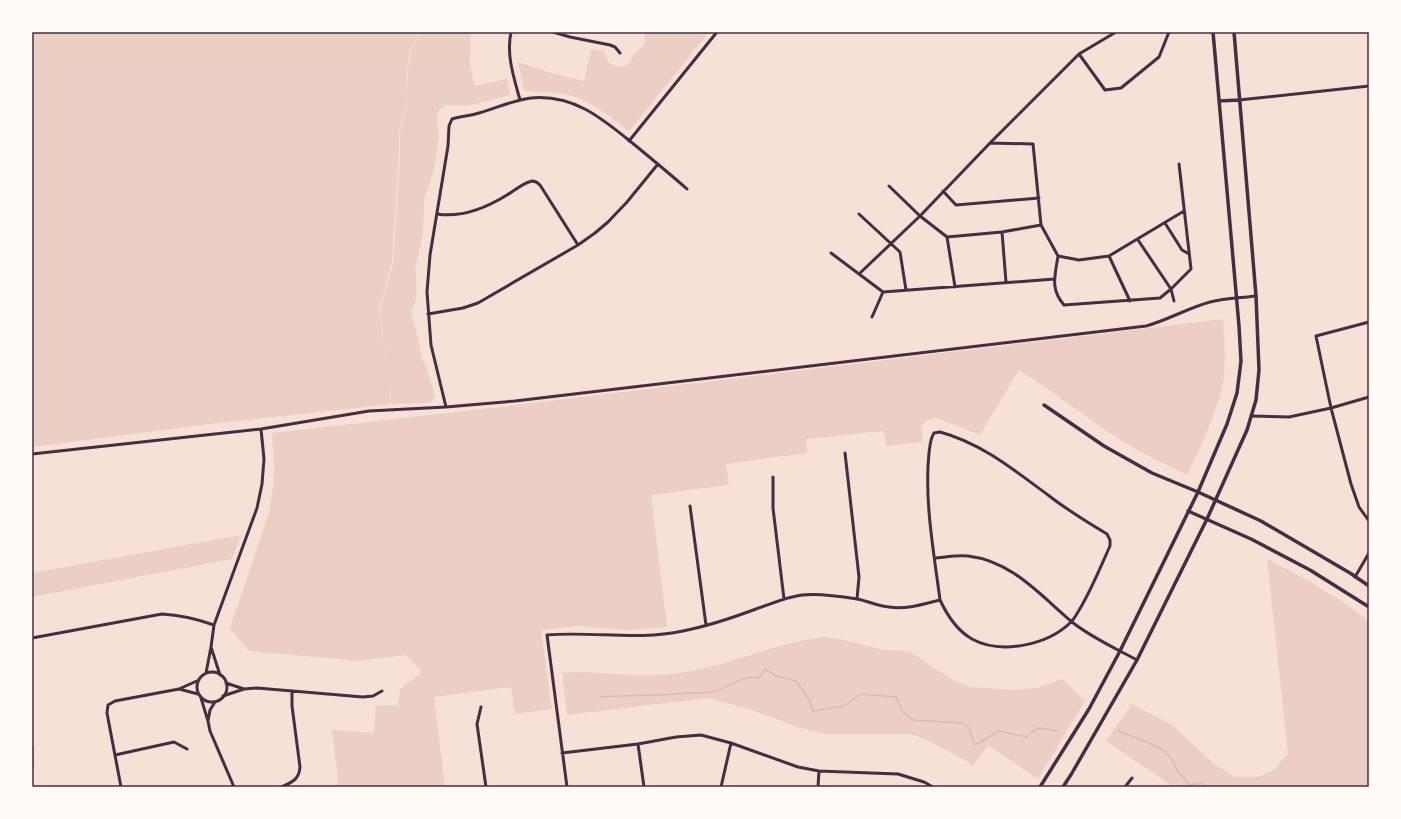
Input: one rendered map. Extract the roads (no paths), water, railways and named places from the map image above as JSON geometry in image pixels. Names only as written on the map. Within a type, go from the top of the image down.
[{"type":"street","points":[[511,32],[510,52],[520,100]]},
{"type":"street","points":[[553,32],[610,45],[615,47],[620,53]]},
{"type":"street","points":[[629,141],[717,32]]},
{"type":"street","points":[[859,274],[920,216],[1079,54],[1116,32]]},
{"type":"street","points":[[1079,54],[1105,90],[1121,88],[1159,57],[1169,32]]},
{"type":"street","points":[[1040,787],[1089,709],[1120,651],[1198,492],[1227,424],[1236,393],[1241,361],[1237,298],[1213,32]]},
{"type":"street","points":[[1063,787],[1137,660],[1216,500],[1247,430],[1256,400],[1259,370],[1256,296],[1234,32]]},
{"type":"street","points":[[1220,101],[1369,86]]},
{"type":"street","points":[[446,407],[431,345],[427,277],[448,146],[449,126],[452,119],[472,115],[520,100],[532,98],[550,98],[570,102],[586,109],[604,120],[687,189]]},
{"type":"street","points":[[990,143],[1032,144],[1041,225],[1058,256],[1054,279],[1057,297],[1064,305],[1160,298],[1191,268],[1179,164]]},
{"type":"street","points":[[428,314],[463,308],[478,302],[578,245],[608,222],[628,202],[658,164]]},
{"type":"street","points":[[437,214],[450,215],[475,211],[499,200],[528,182],[534,182],[540,185],[578,245]]},
{"type":"street","points":[[888,186],[920,216],[947,237],[1002,232],[1041,225]]},
{"type":"street","points":[[943,191],[956,205],[1039,198]]},
{"type":"street","points":[[1058,256],[1079,260],[1109,256],[1138,240],[1184,211]]},
{"type":"street","points":[[859,214],[900,252],[906,290]]},
{"type":"street","points":[[1165,223],[1182,250],[1189,254]]},
{"type":"street","points":[[1002,232],[1006,282]]},
{"type":"street","points":[[947,237],[954,287]]},
{"type":"street","points":[[1138,240],[1171,289],[1174,300]]},
{"type":"street","points":[[831,253],[883,292],[1054,279]]},
{"type":"street","points":[[1109,256],[1130,301]]},
{"type":"street","points":[[872,317],[883,292]]},
{"type":"street","points":[[32,454],[261,429],[368,411],[446,407],[523,400],[1146,326],[1162,322],[1194,307],[1210,302],[1256,296]]},
{"type":"street","points":[[1369,322],[1316,336],[1331,408],[1351,484],[1360,507],[1369,520]]},
{"type":"street","points":[[1251,416],[1289,417],[1331,408],[1369,397]]},
{"type":"street","points":[[1044,405],[1104,446],[1152,473],[1198,492],[1260,521],[1369,586]]},
{"type":"street","points":[[121,787],[107,713],[108,705],[115,701],[179,689],[199,680],[206,673],[214,625],[257,508],[262,484],[264,459],[261,429]]},
{"type":"street","points":[[940,432],[949,434],[982,449],[1008,466],[1072,513],[1107,534],[1110,540],[1110,546],[1084,603],[1072,622],[1051,636],[1032,644],[1011,646],[990,645],[972,639],[957,627],[946,613],[940,600],[927,488],[927,468],[930,440],[934,433],[940,432]]},
{"type":"street","points":[[845,453],[859,577],[857,599]]},
{"type":"street","points":[[773,477],[773,508],[784,599]]},
{"type":"street","points":[[690,506],[706,625]]},
{"type":"street","points":[[1188,511],[1251,539],[1310,570],[1369,607]]},
{"type":"street","points":[[1355,577],[1369,553]]},
{"type":"street","points":[[935,558],[967,556],[998,564],[1039,591],[1072,622],[1091,636],[1137,660]]},
{"type":"street","points":[[567,787],[547,635],[568,634],[622,637],[653,636],[683,632],[723,621],[784,599],[803,595],[824,594],[857,599],[890,608],[914,606],[940,600]]},
{"type":"street","points":[[32,638],[162,614],[176,614],[214,625]]},
{"type":"street","points":[[211,647],[220,675]]},
{"type":"street","points":[[206,673],[216,672],[226,682],[244,689]]},
{"type":"street","points":[[199,680],[197,689],[198,694],[201,698],[210,731],[234,787]]},
{"type":"street","points":[[223,696],[227,687],[226,682]]},
{"type":"street","points":[[208,721],[210,710],[215,702],[223,696],[244,689],[257,688],[363,697],[374,696],[382,691]]},
{"type":"street","points":[[179,689],[198,694]]},
{"type":"street","points":[[281,787],[294,781],[299,774],[300,767],[292,706],[292,691]]},
{"type":"street","points":[[201,698],[215,702]]},
{"type":"street","points":[[481,707],[477,724],[486,787]]},
{"type":"street","points":[[562,753],[638,744],[676,737],[701,735],[731,743],[798,767],[819,771],[898,774],[924,782],[933,787]]},
{"type":"street","points":[[115,755],[174,742],[187,749]]},
{"type":"street","points":[[721,787],[731,743]]},
{"type":"street","points":[[638,744],[644,787]]},
{"type":"street","points":[[32,747],[32,767]]},
{"type":"street","points":[[818,787],[819,771]]},
{"type":"street","points":[[1125,787],[1132,778]]},
{"type":"waterway","points":[[601,697],[712,692],[747,678],[759,678],[765,669],[776,676],[796,681],[810,701],[813,711],[844,706],[861,694],[896,697],[902,711],[913,720],[962,723],[969,728],[975,745],[999,731],[1027,737],[1039,728],[1057,731]]},
{"type":"waterway","points":[[1118,731],[1163,750],[1171,758],[1177,770],[1190,785],[1202,783],[1205,787]]}]
